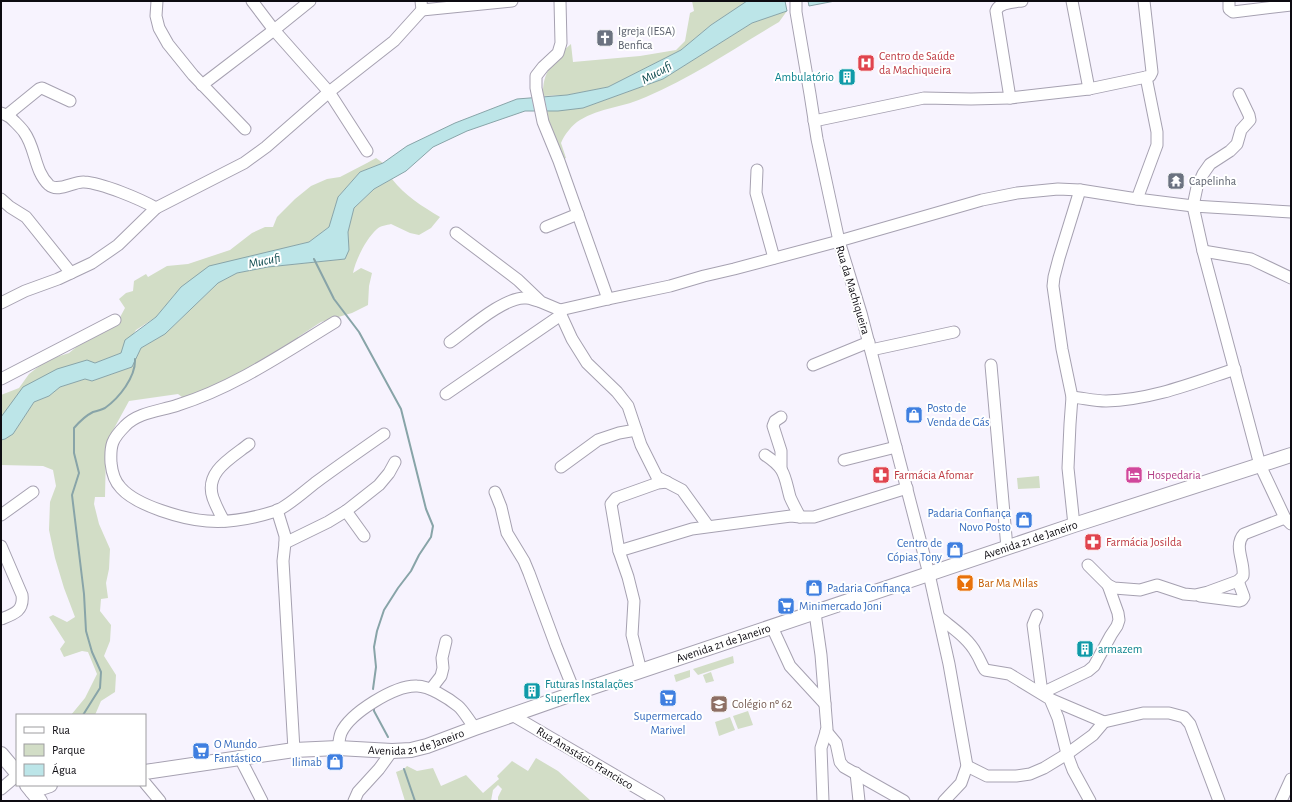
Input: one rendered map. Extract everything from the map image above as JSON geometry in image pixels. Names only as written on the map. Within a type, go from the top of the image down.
[{"type":"main road","name":"Avenida 21 de Janeiro","points":[[146,772],[294,750],[338,748],[392,751],[411,750],[427,746],[575,693],[1074,525],[1291,455]]},
{"type":"main road","points":[[1,754],[16,775]]},
{"type":"main road","points":[[1,762],[16,778]]},
{"type":"main road","points":[[25,787],[38,786]]},
{"type":"street","points":[[157,1],[156,16],[159,28],[168,44],[202,85],[246,129]]},
{"type":"street","points":[[252,1],[274,30],[329,92],[367,151]]},
{"type":"street","points":[[202,85],[310,1]]},
{"type":"street","points":[[1,303],[24,291],[58,279],[92,263],[118,245],[156,208],[244,163],[266,147],[329,92],[394,41],[422,6],[512,1]]},
{"type":"street","points":[[560,1],[561,43],[558,53],[536,76],[536,88],[543,122],[559,161],[608,299]]},
{"type":"street","points":[[1010,98],[996,11],[1000,5],[1022,1]]},
{"type":"street","points":[[1072,1],[1089,89]]},
{"type":"street","points":[[814,121],[924,98],[971,100],[1010,98],[1089,89],[1150,76],[1152,72],[1144,1]]},
{"type":"street","points":[[1229,1],[1230,9],[1233,12],[1291,5]]},
{"type":"street","name":"Rua da Machiqueira","points":[[796,7],[825,180],[839,241],[870,346],[929,574],[939,617],[968,766]]},
{"type":"street","points":[[1137,199],[1157,146],[1157,132],[1146,77]]},
{"type":"street","points":[[70,101],[42,88],[4,114],[24,132],[42,176],[49,186],[56,188],[83,181],[97,184],[141,200],[156,208]]},
{"type":"street","points":[[1195,595],[1238,581],[1243,576],[1244,570],[1239,544],[1240,538],[1244,534],[1288,521],[1260,465],[1203,251],[1193,206],[1197,187],[1203,174],[1210,164],[1230,151],[1237,144],[1241,130],[1250,120],[1239,94]]},
{"type":"street","points":[[757,170],[756,193],[774,258]]},
{"type":"street","points":[[446,394],[561,313],[608,299],[670,286],[839,241],[982,200],[1017,193],[1058,189],[1080,190],[1193,206],[1291,212]]},
{"type":"street","points":[[1074,525],[1068,468],[1072,396],[1062,349],[1054,277],[1080,190]]},
{"type":"street","points":[[1,199],[10,207],[26,217],[71,273]]},
{"type":"street","points":[[546,227],[578,214]]},
{"type":"street","points":[[456,233],[518,280],[541,302]]},
{"type":"street","points":[[1203,251],[1251,259],[1291,278]]},
{"type":"street","points":[[450,342],[499,306],[510,300],[525,298],[541,302],[561,313],[572,339],[588,363],[617,392],[628,406],[641,445],[657,477],[682,490],[708,526]]},
{"type":"street","points":[[1,379],[115,320]]},
{"type":"street","points":[[335,322],[247,376],[195,400],[168,409],[142,415],[126,424],[115,437],[110,449],[112,471],[116,481],[131,497],[164,511],[188,518],[208,521],[224,521],[254,517],[277,510],[384,434]]},
{"type":"street","points":[[813,365],[870,346],[954,332]]},
{"type":"street","points":[[991,365],[1007,548]]},
{"type":"street","points":[[1072,396],[1105,401],[1129,399],[1157,394],[1235,369]]},
{"type":"street","points":[[781,417],[775,421],[773,426],[781,451],[781,468]]},
{"type":"street","points":[[560,467],[598,440],[619,433],[636,430]]},
{"type":"street","points":[[224,521],[213,499],[211,490],[212,479],[218,469],[249,444]]},
{"type":"street","points":[[844,460],[896,447]]},
{"type":"street","points":[[765,455],[781,468],[786,478],[791,498],[800,517]]},
{"type":"street","points":[[285,544],[346,511],[379,485],[389,473],[395,462]]},
{"type":"street","points":[[641,671],[632,635],[634,601],[619,551],[611,504],[616,498],[658,482],[667,482]]},
{"type":"street","points":[[619,551],[692,529],[708,526],[791,516],[814,517],[907,488]]},
{"type":"street","points":[[1,516],[33,492]]},
{"type":"street","points":[[495,492],[501,507],[507,533],[529,573],[575,693]]},
{"type":"street","points":[[277,510],[283,530],[285,544],[283,561],[294,750]]},
{"type":"street","points":[[346,511],[364,536]]},
{"type":"street","points":[[1,546],[22,595],[23,602],[21,608],[14,614],[1,619]]},
{"type":"street","points":[[1088,565],[1108,585],[1114,588],[1140,590],[1157,585],[1184,594],[1239,601],[1244,597],[1238,581]]},
{"type":"street","points":[[1046,696],[1094,666],[1117,626],[1119,620],[1118,614],[1108,585]]},
{"type":"street","points":[[814,613],[821,655],[825,704],[826,731],[822,748],[823,801]]},
{"type":"street","points":[[1037,615],[1033,625],[1046,696],[1058,718],[1067,754],[1073,770],[1090,801]]},
{"type":"street","points":[[939,617],[964,638],[976,653],[985,670],[1009,674],[1046,696],[1104,722]]},
{"type":"street","points":[[772,627],[790,666],[825,704]]},
{"type":"street","points":[[431,689],[441,676],[443,668],[442,658],[446,641]]},
{"type":"street","points":[[338,748],[341,733],[357,714],[370,703],[401,688],[417,686],[431,689],[458,706],[474,728]]},
{"type":"street","points":[[944,801],[961,783],[968,766],[987,776],[997,777],[1030,774],[1044,768],[1067,754],[1093,735],[1104,722],[1143,713],[1169,713],[1184,717],[1190,724],[1219,801]]},
{"type":"street","name":"Rua Anastácio Francisco","points":[[512,715],[658,801]]},
{"type":"street","points":[[826,731],[836,743],[840,762],[844,767],[904,801]]},
{"type":"street","points":[[354,801],[358,792],[379,769],[392,751]]},
{"type":"street","points":[[240,758],[262,801]]},
{"type":"street","points":[[856,773],[859,801]]},
{"type":"street","points":[[1281,801],[1291,778]]},
{"type":"street","points":[[146,784],[160,801]]},
{"type":"street","points":[[1,789],[25,787]]},
{"type":"green space","points":[[692,1],[747,1],[711,25],[681,50],[608,87],[567,95],[543,96],[543,87],[550,67],[559,55],[571,44],[573,62],[640,56],[676,50],[685,41],[690,13],[694,11]]},
{"type":"green space","points":[[787,11],[779,22],[714,62],[663,89],[638,100],[595,113],[580,120],[571,127],[562,140],[561,143],[566,158],[559,161],[540,112],[583,108],[663,79],[752,23]]},
{"type":"green space","points":[[376,158],[383,163],[360,172],[338,197],[329,227],[309,242],[241,259],[181,287],[156,317],[136,330],[121,353],[95,363],[1,417],[1,395],[19,388],[29,374],[47,360],[69,353],[85,340],[100,334],[100,330],[118,321],[125,308],[119,299],[126,293],[133,291],[134,281],[146,274],[148,277],[167,266],[188,264],[230,250],[252,233],[265,227],[273,227],[277,217],[311,186],[327,179],[340,177]]},
{"type":"green space","points":[[392,179],[408,196],[440,217],[431,228],[419,235],[410,233],[391,224],[380,227],[373,233],[356,262],[353,273],[361,268],[372,273],[369,286],[368,305],[352,313],[321,322],[298,337],[299,340],[282,354],[186,400],[178,394],[129,401],[111,434],[106,449],[105,497],[95,497],[94,504],[99,524],[110,549],[109,569],[106,583],[108,598],[101,599],[100,611],[111,625],[110,641],[104,656],[116,675],[115,692],[101,701],[95,714],[72,714],[85,698],[97,674],[88,652],[82,651],[64,657],[60,649],[65,642],[49,617],[53,615],[67,622],[75,617],[55,558],[49,530],[50,502],[56,486],[53,470],[43,466],[1,465],[1,440],[13,434],[34,402],[49,396],[60,387],[85,379],[92,381],[132,367],[141,348],[165,334],[218,283],[237,273],[268,267],[345,259],[349,250],[348,232],[354,208],[374,189]]},
{"type":"green space","points":[[1039,476],[1040,488],[1018,489],[1017,478]]},
{"type":"green space","points":[[733,656],[734,663],[698,675],[693,669]]},
{"type":"green space","points":[[690,670],[690,677],[676,682],[674,675]]},
{"type":"green space","points":[[711,672],[714,681],[706,683],[703,675]]},
{"type":"green space","points":[[748,711],[753,725],[738,729],[733,716]]},
{"type":"green space","points":[[730,717],[735,730],[719,736],[715,722]]},
{"type":"green space","points":[[536,758],[558,771],[591,801],[498,801],[498,797],[502,789],[498,785],[493,790],[491,801],[405,801],[396,772],[407,766],[417,771],[433,768],[441,786],[466,775],[483,793],[499,779],[497,776],[512,761],[528,771]]},
{"type":"water","name":"Mucufi","points":[[747,1],[785,1],[787,11],[752,23],[663,79],[583,108],[558,111],[525,111],[467,131],[433,147],[406,171],[374,189],[354,208],[348,232],[349,250],[345,259],[268,267],[237,273],[218,283],[165,334],[141,348],[132,367],[92,381],[85,379],[60,387],[49,396],[34,402],[13,434],[1,440],[1,417],[23,387],[57,369],[87,360],[95,363],[121,353],[125,340],[156,317],[181,287],[209,266],[309,242],[329,227],[338,197],[360,172],[383,163],[407,146],[455,123],[517,99],[567,95],[608,87],[681,50],[711,25]]},
{"type":"water","points":[[808,1],[835,1],[809,6]]},
{"type":"waterway","points":[[314,259],[334,299],[359,332],[401,409],[426,509],[433,526],[431,537],[419,555],[411,571],[384,610],[377,631],[374,647],[376,667],[373,689]]},
{"type":"waterway","points":[[84,714],[100,688],[101,672],[92,652],[86,631],[84,594],[72,495],[79,473],[74,453],[74,428],[88,415],[105,408],[116,399],[130,380],[135,366],[135,359]]},
{"type":"waterway","points":[[374,707],[374,711],[388,737]]},
{"type":"waterway","points":[[404,769],[415,801]]},
{"type":"place","name":"Igreja (IESA) Benfica","points":[[605,38]]},
{"type":"place","name":"Centro de Saúde da Machiqueira","points":[[866,63]]},
{"type":"place","name":"Ambulatório","points":[[847,77]]},
{"type":"place","name":"Capelinha","points":[[1176,181]]},
{"type":"place","name":"Posto de Venda de Gás","points":[[914,415]]},
{"type":"place","name":"Farmácia Afomar","points":[[881,475]]},
{"type":"place","name":"Hospedaria","points":[[1134,475]]},
{"type":"place","name":"Padaria Confiança Novo Posto","points":[[1024,520]]},
{"type":"place","name":"Farmácia Josilda","points":[[1093,542]]},
{"type":"place","name":"Centro de Cópias Tony","points":[[955,550]]},
{"type":"place","name":"Bar Ma Milas","points":[[965,583]]},
{"type":"place","name":"Padaria Confiança","points":[[814,588]]},
{"type":"place","name":"Minimercado Joni","points":[[786,606]]},
{"type":"place","name":"armazem","points":[[1085,649]]},
{"type":"place","name":"Futuras Instalações Superflex","points":[[532,691]]},
{"type":"place","name":"Supermercado Marivel","points":[[668,698]]},
{"type":"place","name":"Colégio nº 62","points":[[719,704]]},
{"type":"place","name":"O Mundo Fantástico","points":[[201,751]]},
{"type":"place","name":"Ilimab","points":[[335,762]]}]
